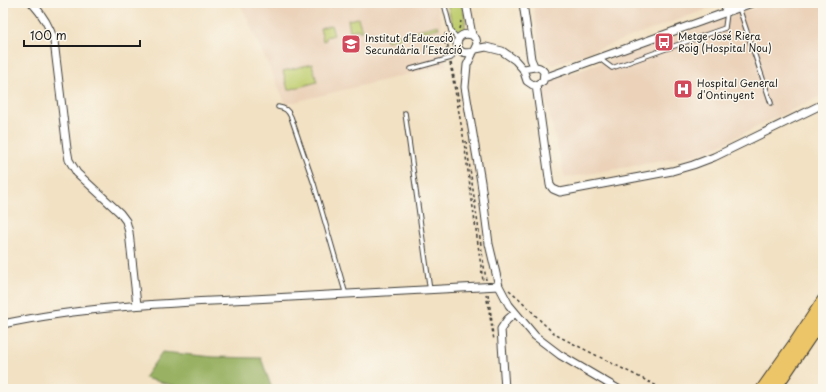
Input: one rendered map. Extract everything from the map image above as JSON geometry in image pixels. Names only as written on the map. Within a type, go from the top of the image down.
[{"type":"main road","points":[[762,389],[823,300]]},
{"type":"main road","points":[[775,389],[823,318]]},
{"type":"street","points":[[32,3],[52,32],[69,160],[77,173],[120,213],[128,226],[137,305]]},
{"type":"street","points":[[466,3],[470,26],[469,34],[475,47],[467,65]]},
{"type":"street","points":[[523,3],[529,68],[528,81],[536,85],[541,83],[544,78],[543,70]]},
{"type":"street","points":[[724,3],[727,12]]},
{"type":"street","points":[[544,78],[752,3]]},
{"type":"street","points":[[469,34],[463,34],[458,39],[458,47],[465,53],[467,65],[465,87],[492,259],[509,305],[535,336],[560,355],[618,389]]},
{"type":"street","points":[[465,53],[475,47],[486,47],[502,51],[529,68],[540,68],[554,75]]},
{"type":"street","points":[[536,85],[550,184],[553,190],[560,192],[672,172],[693,166],[823,104]]},
{"type":"street","points":[[3,324],[66,313],[137,305],[430,291],[503,286]]},
{"type":"street","points":[[505,389],[501,329],[507,320],[515,313]]},
{"type":"lane","points":[[444,3],[451,30],[458,39]]},
{"type":"lane","points":[[738,8],[771,103]]},
{"type":"lane","points":[[599,58],[612,68],[725,28],[727,12]]},
{"type":"lane","points":[[411,69],[450,58],[458,47]]},
{"type":"lane","points":[[278,108],[284,108],[288,111],[291,117],[314,184],[346,295]]},
{"type":"lane","points":[[405,114],[430,291]]},
{"type":"path","points":[[462,16],[459,31],[451,30],[445,34],[463,122],[486,287],[495,340]]},
{"type":"path","points":[[443,36],[450,58],[463,135],[494,345]]},
{"type":"path","points":[[483,262],[492,259]]},
{"type":"path","points":[[503,286],[520,298],[547,328],[558,336],[663,389]]},
{"type":"shaded area","name":"Institut d'Educació Secundària l'Estació","points":[[240,3],[436,3],[441,23],[446,65],[286,104]]},
{"type":"shaded area","points":[[533,3],[708,3],[705,10],[553,65],[541,56]]},
{"type":"shaded area","name":"Hospital General d'Ontinyent","points":[[768,3],[823,3],[823,95],[701,154],[565,178],[542,84]]},
{"type":"green space","points":[[447,3],[461,3],[465,16],[465,29],[461,34],[455,31]]},
{"type":"green space","points":[[358,18],[362,31],[359,31],[358,29],[350,31],[348,20]]},
{"type":"green space","points":[[331,25],[334,35],[326,37],[326,40],[323,41],[320,28]]},
{"type":"green space","points":[[438,25],[439,28],[387,41],[386,38]]},
{"type":"green space","points":[[312,64],[317,82],[288,90],[283,71]]},
{"type":"green space","points":[[162,352],[214,357],[261,358],[272,389],[187,389],[144,378]]},
{"type":"place","name":"Metge José Riera Roig (Hospital Nou)","points":[[664,42]]},
{"type":"place","name":"Institut d'Educació Secundària l'Estació","points":[[351,44]]},
{"type":"place","name":"Hospital General d'Ontinyent","points":[[683,89]]}]
